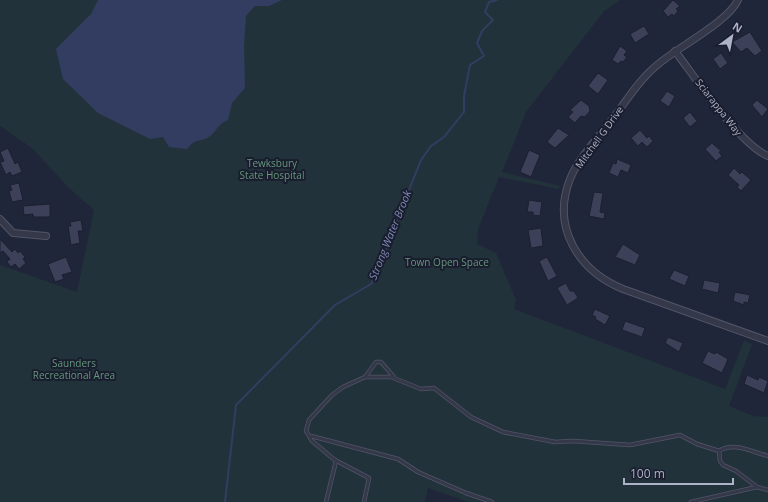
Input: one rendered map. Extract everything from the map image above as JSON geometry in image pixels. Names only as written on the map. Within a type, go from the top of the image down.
[{"type":"street","name":"Mitchell G Drive","points":[[738,0],[729,13],[654,67],[639,84],[570,179],[565,204],[565,218],[569,236],[583,262],[596,275],[607,282],[768,341]]},
{"type":"street","name":"Sciarappa Way","points":[[676,51],[738,132],[753,148],[768,156]]},
{"type":"street","points":[[0,219],[13,233],[46,236]]},
{"type":"lane","points":[[365,377],[373,364],[379,362],[395,378]]},
{"type":"lane","points":[[364,502],[370,478],[335,460],[312,441],[306,431],[307,426],[318,410],[343,386],[365,377],[395,378],[421,389],[434,388],[471,417],[503,432],[555,442],[573,441],[630,445],[680,435],[697,444],[719,451],[724,448],[734,447],[768,456]]},
{"type":"lane","points":[[310,437],[398,459],[418,472],[443,482],[466,494],[492,502]]},
{"type":"lane","points":[[719,451],[721,463],[736,471],[757,487],[768,490]]},
{"type":"lane","points":[[326,502],[336,464],[335,460]]},
{"type":"lane","points":[[691,502],[757,487]]},
{"type":"green space","name":"Tewksbury State Hospital","points":[[0,0],[620,0],[604,11],[526,112],[502,172],[560,186],[559,189],[499,177],[478,229],[477,244],[496,253],[516,300],[514,309],[725,389],[744,341],[752,344],[729,406],[753,416],[768,417],[768,502],[468,502],[428,488],[425,502],[0,502],[0,265],[77,292],[94,210],[68,187],[32,148],[0,126]]},
{"type":"water","points":[[98,0],[282,0],[269,6],[255,6],[246,16],[244,46],[245,88],[232,103],[228,120],[221,124],[209,137],[195,142],[187,149],[169,147],[163,137],[150,139],[98,113],[63,79],[56,49],[91,14]]},
{"type":"building","points":[[673,0],[680,6],[676,9],[678,11],[674,16],[672,14],[668,17],[663,11]]},
{"type":"building","points":[[644,26],[649,34],[635,43],[630,34]]},
{"type":"building","points":[[750,32],[762,51],[755,56],[747,48],[741,52],[732,42]]},
{"type":"building","points":[[620,46],[627,51],[624,55],[627,57],[623,62],[621,61],[618,64],[612,60]]},
{"type":"building","points":[[721,53],[728,63],[720,69],[713,59]]},
{"type":"building","points":[[598,73],[608,80],[598,94],[588,86]]},
{"type":"building","points":[[667,91],[675,96],[669,107],[660,101]]},
{"type":"building","points":[[581,100],[589,106],[590,111],[585,117],[581,116],[575,123],[568,117],[573,112],[570,110]]},
{"type":"building","points":[[757,100],[768,109],[762,117],[752,105]]},
{"type":"building","points":[[690,112],[697,121],[690,127],[683,118]]},
{"type":"building","points":[[558,128],[569,135],[555,148],[547,142]]},
{"type":"building","points":[[640,130],[647,138],[649,136],[653,141],[647,147],[642,142],[638,146],[631,138]]},
{"type":"building","points":[[712,143],[721,151],[719,152],[722,156],[716,161],[705,149]]},
{"type":"building","points":[[8,148],[15,164],[18,162],[22,172],[12,176],[10,172],[6,175],[0,162],[4,161],[0,152]]},
{"type":"building","points":[[529,150],[540,155],[531,177],[520,172]]},
{"type":"building","points":[[617,159],[631,165],[628,173],[621,170],[618,177],[609,173],[613,163],[616,164]]},
{"type":"building","points":[[734,168],[740,174],[742,172],[751,180],[741,191],[737,187],[739,185],[728,175]]},
{"type":"building","points":[[19,183],[23,200],[12,202],[9,191],[12,190],[10,185]]},
{"type":"building","points":[[594,192],[603,193],[600,212],[605,213],[604,219],[589,216]]},
{"type":"building","points":[[529,200],[542,202],[540,216],[533,215],[533,212],[527,212]]},
{"type":"building","points":[[50,204],[50,217],[33,217],[33,214],[24,215],[23,206]]},
{"type":"building","points":[[81,220],[83,231],[78,231],[80,243],[71,245],[68,226],[71,226],[70,222]]},
{"type":"building","points":[[541,228],[543,246],[531,248],[528,230]]},
{"type":"building","points":[[0,239],[12,252],[15,249],[18,253],[20,251],[25,257],[23,259],[26,263],[19,269],[15,264],[11,267],[7,262],[10,259],[3,251],[0,253]]},
{"type":"building","points":[[623,244],[640,255],[635,265],[615,257]]},
{"type":"building","points":[[66,257],[72,272],[62,275],[64,279],[55,282],[48,264]]},
{"type":"building","points":[[547,257],[557,276],[548,281],[539,261]]},
{"type":"building","points":[[674,270],[689,276],[685,286],[669,279]]},
{"type":"building","points":[[704,280],[720,283],[718,293],[702,289]]},
{"type":"building","points":[[566,283],[570,291],[574,291],[578,298],[567,305],[557,288]]},
{"type":"building","points":[[735,292],[750,295],[748,303],[744,302],[744,305],[733,301]]},
{"type":"building","points":[[595,309],[610,316],[605,325],[595,319],[596,317],[592,315]]},
{"type":"building","points":[[625,321],[645,328],[642,337],[622,330]]},
{"type":"building","points":[[668,337],[683,343],[679,352],[665,343]]},
{"type":"building","points":[[708,351],[715,354],[716,352],[728,359],[722,373],[702,363]]},
{"type":"building","points":[[747,375],[758,380],[759,377],[768,381],[764,393],[744,384]]},
{"type":"waterway","name":"Strong Water Brook","points":[[225,502],[236,405],[335,305],[371,284],[380,268],[388,242],[421,160],[431,146],[444,137],[464,112],[464,96],[470,65],[484,56],[477,43],[482,31],[493,20],[485,12],[489,2],[497,0]]},
{"type":"park label","name":"Town Open Space","points":[[447,262]]},
{"type":"park label","name":"Saunders Recreational Area","points":[[74,368]]}]
